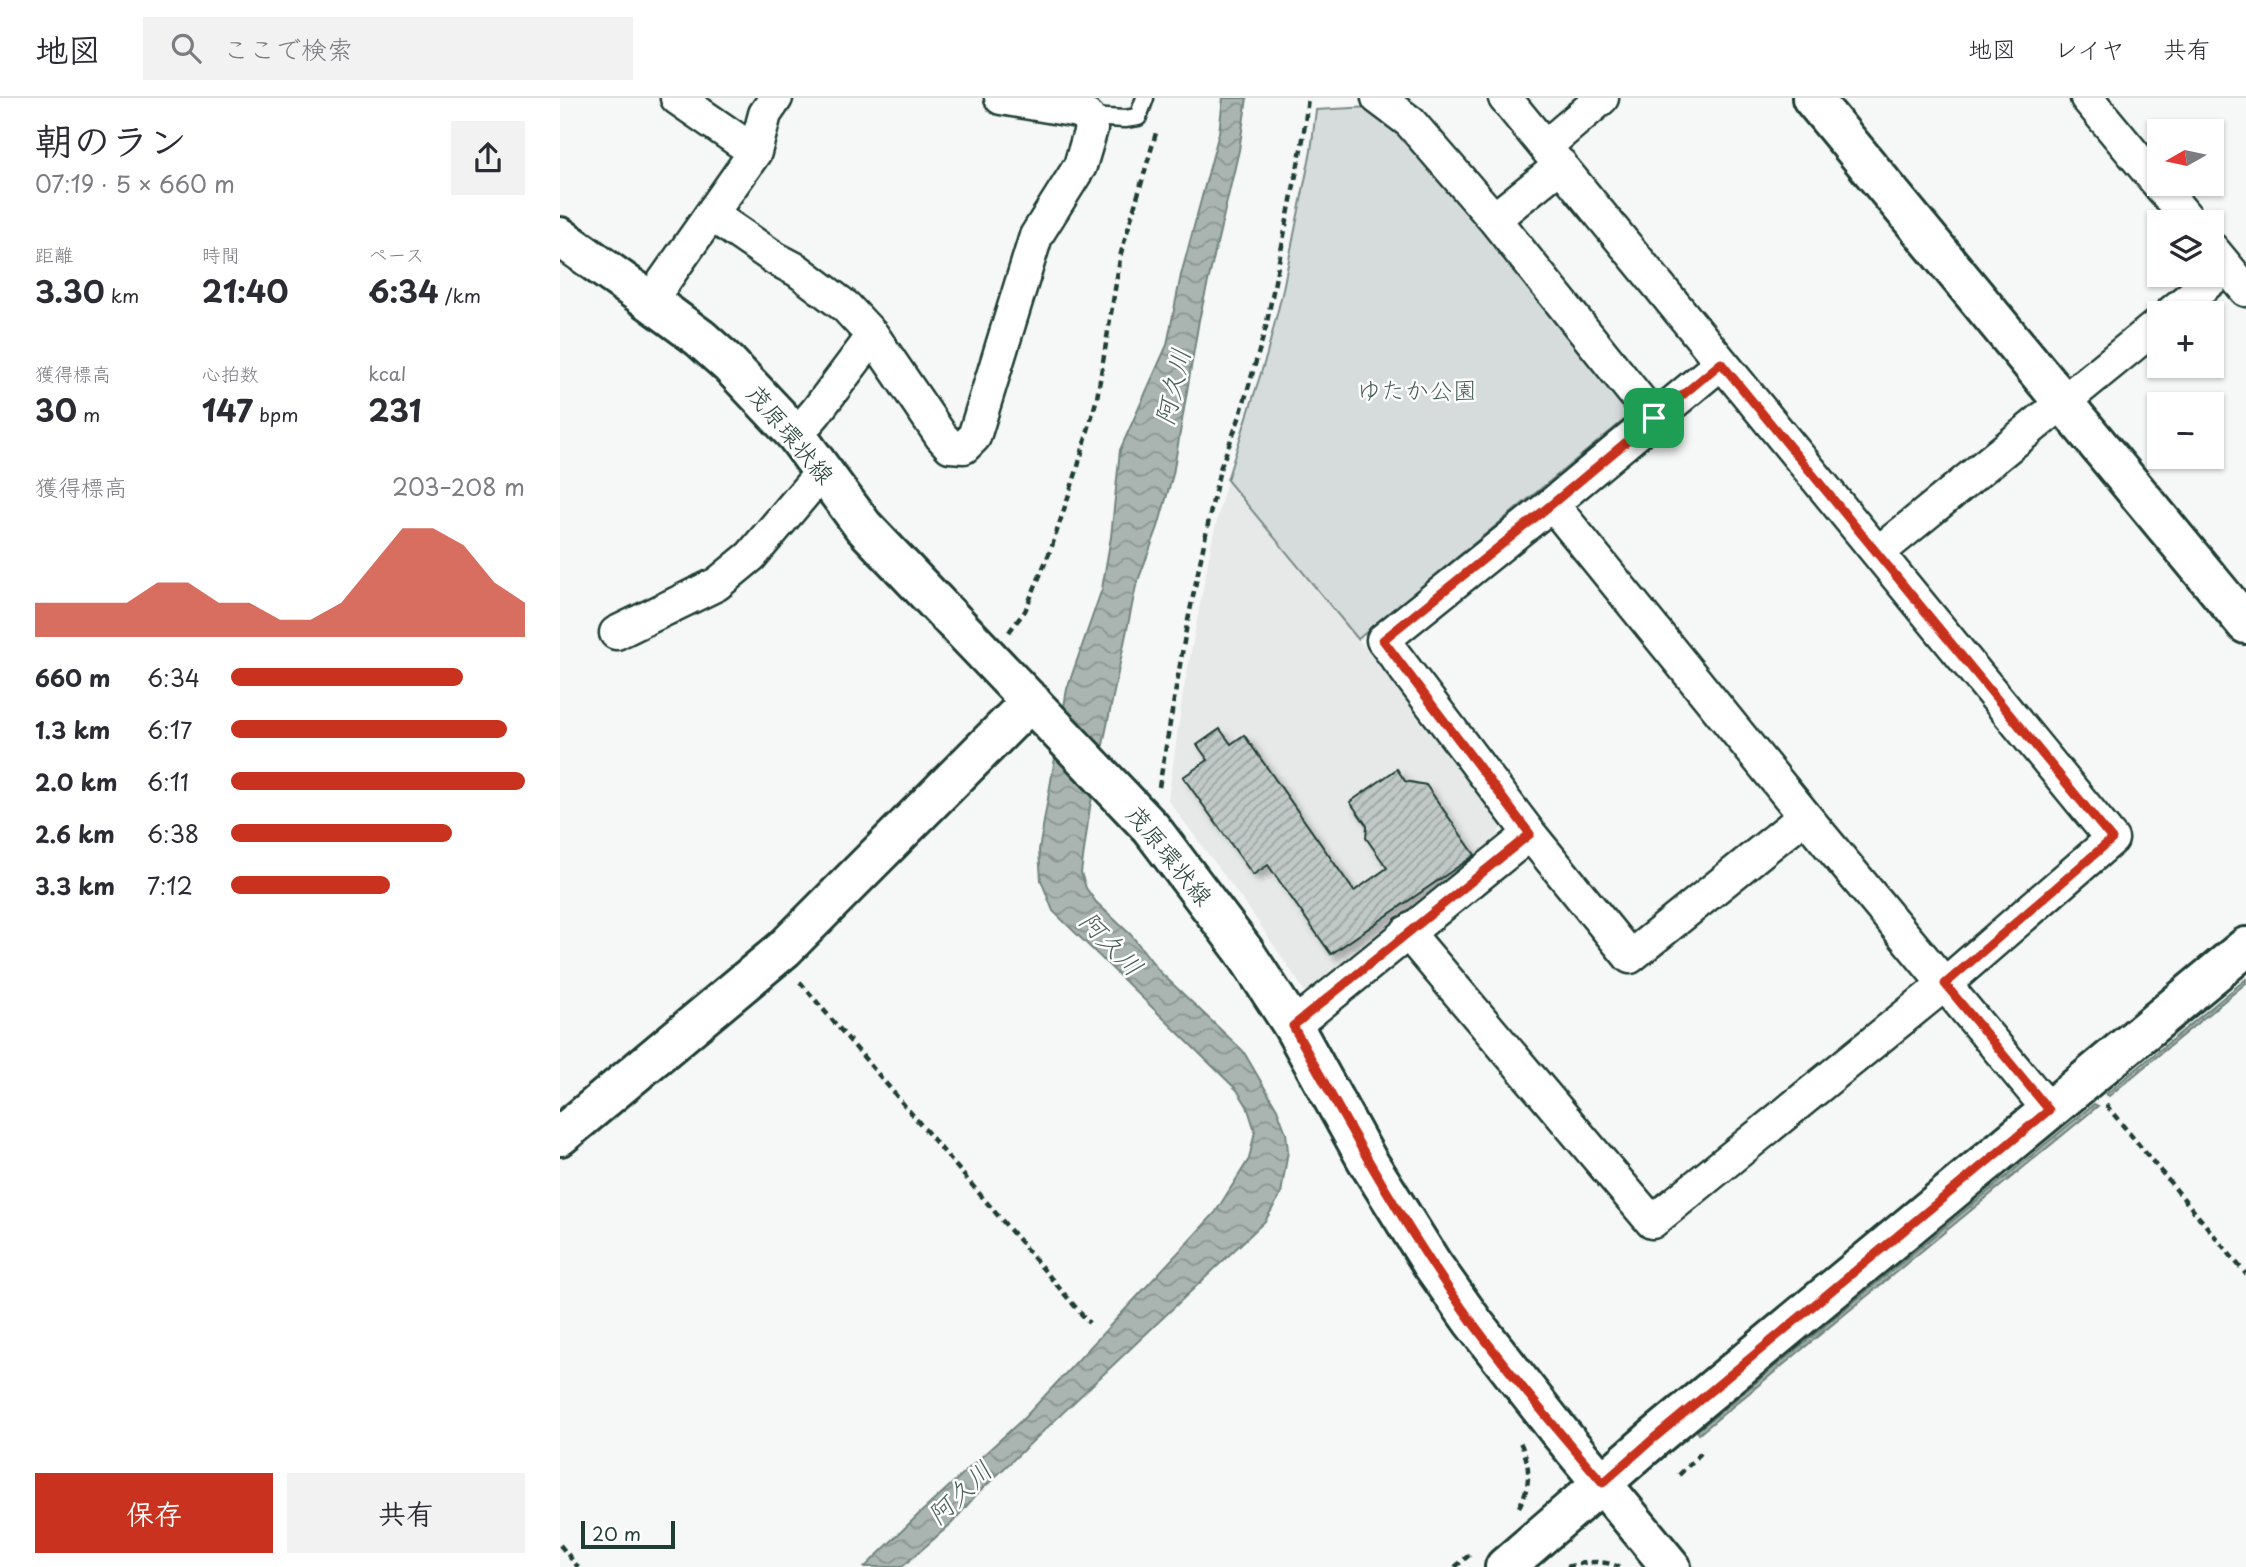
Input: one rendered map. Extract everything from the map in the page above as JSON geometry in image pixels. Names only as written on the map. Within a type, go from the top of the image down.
[{"type":"street","points":[[677,98],[755,152]]},
{"type":"street","points":[[650,301],[755,152],[765,114],[776,98]]},
{"type":"street","points":[[712,215],[846,307],[873,336],[940,436],[950,446],[964,447],[974,438],[1036,236],[1080,166],[1091,128],[1088,117],[1078,111],[1001,98]]},
{"type":"street","points":[[1378,98],[1410,122],[1494,219],[1654,418]]},
{"type":"street","points":[[1407,932],[1651,1222],[1945,984],[2112,839],[1505,98]]},
{"type":"street","points":[[1494,219],[1554,156],[1602,98]]},
{"type":"street","points":[[1812,98],[2246,624]]},
{"type":"street","points":[[2087,98],[2180,210]]},
{"type":"street","name":"茂原環状線","points":[[560,237],[700,338],[729,364],[796,435],[863,526],[911,579],[1151,828],[1236,941],[1293,1026],[1367,1160],[1432,1264],[1473,1322],[1557,1429],[1671,1567]]},
{"type":"street","points":[[2187,301],[2228,269]]},
{"type":"street","points":[[1878,552],[2147,334]]},
{"type":"street","points":[[796,435],[873,336]]},
{"type":"street","points":[[1721,363],[1383,640],[1530,834],[1630,957],[1805,816]]},
{"type":"street","points":[[616,633],[717,584],[751,556],[822,472]]},
{"type":"street","points":[[1552,504],[1805,816],[2049,1110]]},
{"type":"street","points":[[560,1136],[777,954],[1031,701]]},
{"type":"street","points":[[1293,1026],[1530,834]]},
{"type":"street","points":[[1494,1556],[1603,1483],[2246,947]]},
{"type":"lane","points":[[1088,117],[1138,117],[1145,98]]},
{"type":"path","points":[[1158,787],[1179,667],[1220,469],[1240,416],[1266,327],[1303,139],[1308,98]]},
{"type":"path","points":[[986,655],[1005,637],[1025,611],[1051,548],[1073,483],[1097,398],[1121,253],[1157,128]]},
{"type":"path","points":[[777,954],[1089,1323]]},
{"type":"path","points":[[2085,1080],[2246,1274]]},
{"type":"path","points":[[1517,1511],[1529,1479],[1528,1463],[1518,1438]]},
{"type":"path","points":[[1679,1475],[1701,1453]]},
{"type":"path","points":[[560,1545],[578,1567]]},
{"type":"path","points":[[1455,1567],[1494,1556]]},
{"type":"path","points":[[1567,1567],[1586,1562],[1609,1562],[1619,1567]]},
{"type":"shaded area","points":[[1227,480],[1358,639],[1503,823],[1496,839],[1308,996],[1250,910],[1168,800],[1183,694],[1213,536]]},
{"type":"green space","name":"ゆたか公園","points":[[1371,107],[1402,129],[1635,411],[1358,639],[1227,480],[1267,354],[1282,294],[1311,151],[1316,110]]},
{"type":"water","name":"阿久川","points":[[1223,98],[1247,98],[1239,150],[1199,320],[1173,474],[1158,527],[1136,586],[1090,807],[1081,873],[1086,888],[1096,902],[1132,936],[1160,972],[1243,1051],[1277,1109],[1286,1133],[1288,1151],[1281,1194],[1265,1221],[976,1495],[952,1523],[902,1567],[865,1567],[1025,1417],[1215,1213],[1249,1159],[1255,1131],[1247,1106],[1237,1090],[1053,911],[1041,880],[1039,850],[1067,689],[1102,589],[1111,537],[1120,450],[1167,345],[1181,275],[1219,133]]},
{"type":"water","points":[[2246,979],[2246,983],[2109,1096],[2106,1094]]},
{"type":"water","points":[[2094,1104],[2098,1106],[1699,1434],[1697,1431]]},
{"type":"building","points":[[1220,729],[1231,744],[1244,735],[1354,891],[1387,868],[1366,838],[1367,826],[1350,802],[1397,769],[1405,781],[1426,785],[1475,855],[1331,954],[1268,865],[1253,875],[1183,777],[1208,760],[1197,745]]},
{"type":"route","points":[[1721,363],[2112,839],[1945,984],[2049,1110],[1603,1483],[1473,1322],[1432,1264],[1367,1160],[1293,1026],[1530,834],[1383,640],[1654,418],[1721,363]]}]
